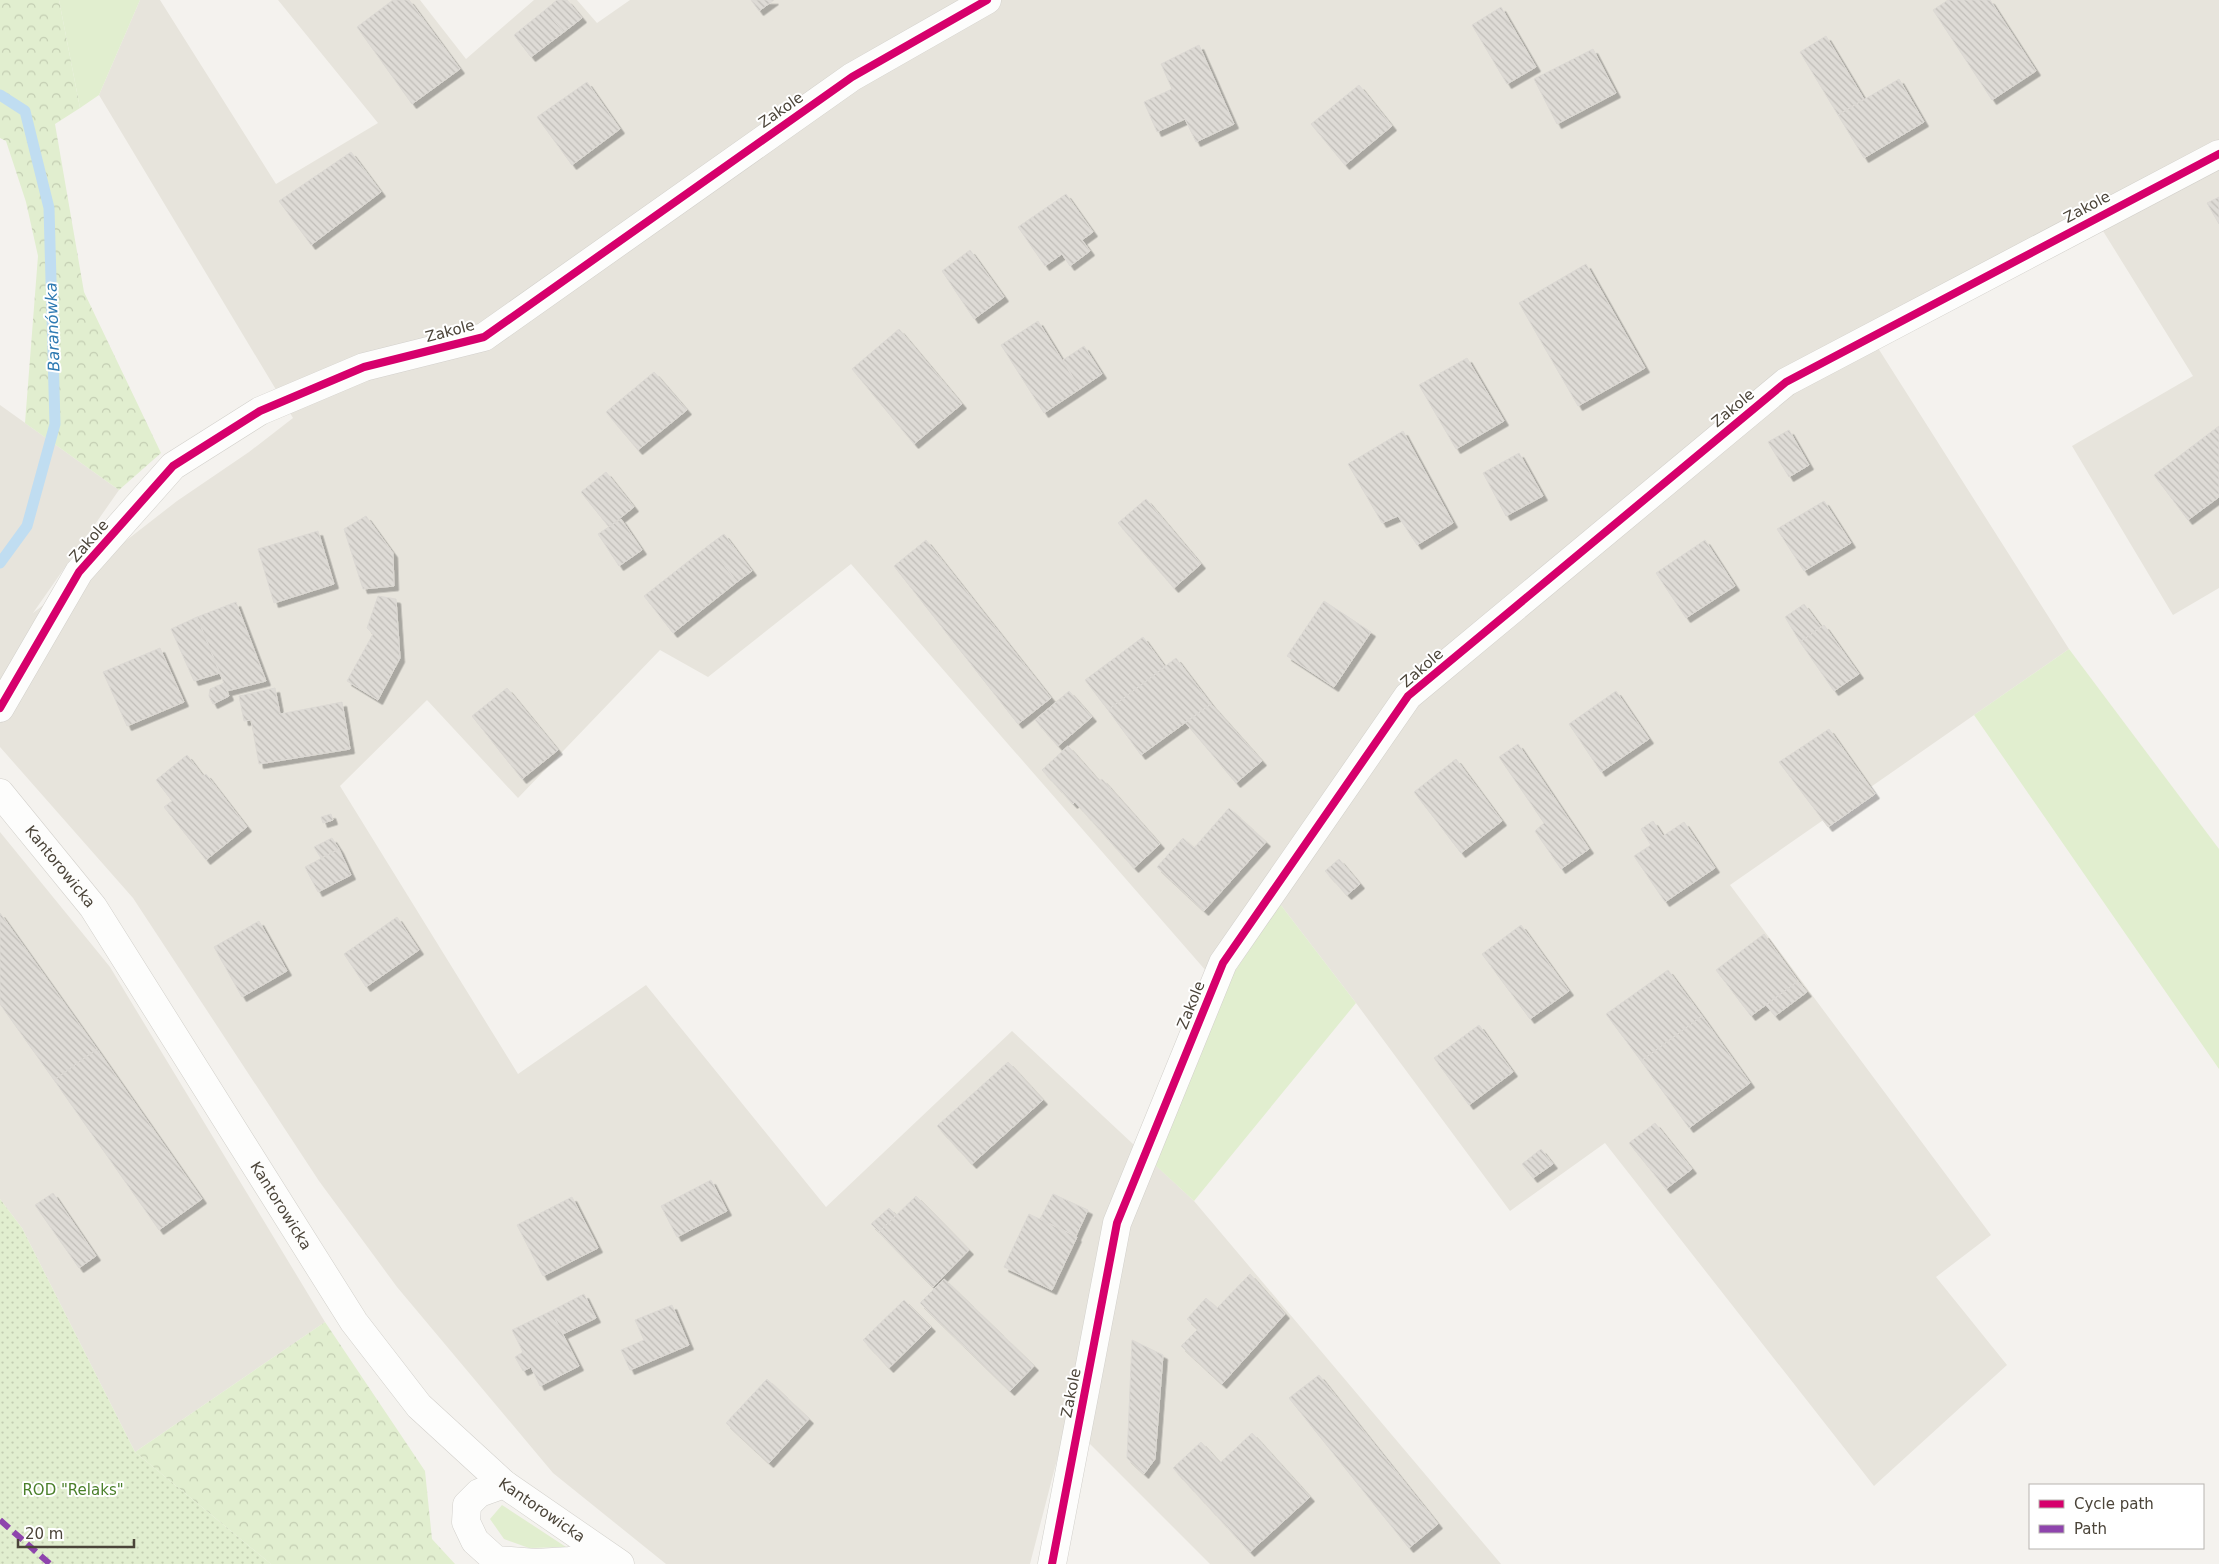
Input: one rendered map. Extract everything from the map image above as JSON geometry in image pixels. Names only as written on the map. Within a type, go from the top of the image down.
[{"type":"street","name":"Zakole","points":[[0,708],[79,572],[173,466],[260,411],[364,367],[484,337],[852,77],[987,0]]},
{"type":"street","name":"Zakole","points":[[1052,1564],[1117,1223],[1223,963],[1408,696],[1786,382],[2219,154]]},
{"type":"street","name":"Kantorowicka","points":[[0,793],[93,907],[354,1322],[419,1406],[504,1484],[612,1559]]},
{"type":"street","points":[[504,1484],[479,1493],[467,1505],[466,1522],[475,1540],[496,1560],[536,1563],[612,1559]]},
{"type":"shaded area","points":[[140,0],[160,0],[276,184],[378,123],[278,0],[420,0],[466,59],[534,0],[577,0],[597,23],[630,0],[2219,0],[2219,588],[2173,615],[2072,446],[2193,376],[2103,231],[1878,348],[2069,649],[1730,885],[1991,1235],[1936,1277],[2007,1365],[1874,1486],[1605,1143],[1510,1211],[1280,904],[1207,972],[851,564],[708,677],[660,650],[518,798],[427,700],[340,786],[518,1074],[646,985],[826,1207],[1012,1031],[1194,1201],[1501,1564],[1210,1564],[1067,1421],[1030,1564],[666,1564],[553,1473],[397,1287],[319,1181],[133,898],[0,747],[0,405],[119,490],[33,613],[177,501],[249,452],[293,418],[99,95]]},
{"type":"shaded area","points":[[0,832],[110,967],[325,1322],[135,1452],[22,1228],[0,1199]]},
{"type":"green space","points":[[0,0],[59,0],[80,108],[55,124],[84,292],[161,453],[119,490],[25,423],[38,256],[26,202],[6,141],[0,138]]},
{"type":"green space","points":[[59,0],[140,0],[99,95],[80,108]]},
{"type":"green space","points":[[2069,649],[2219,849],[2219,1069],[1974,715]]},
{"type":"green space","points":[[1280,904],[1356,1003],[1194,1201],[1154,1164],[1213,1004]]},
{"type":"green space","name":"ROD \"Relaks\"","points":[[0,1199],[22,1228],[135,1452],[271,1564],[0,1564]]},
{"type":"green space","points":[[325,1322],[425,1471],[432,1539],[455,1564],[271,1564],[135,1452]]},
{"type":"green space","points":[[502,1505],[566,1547],[529,1548],[504,1539],[490,1519]]},
{"type":"building","points":[[393,0],[409,0],[460,69],[412,104],[357,27]]},
{"type":"building","points":[[557,0],[567,0],[582,18],[564,32],[545,10]]},
{"type":"building","points":[[751,0],[774,0],[759,11]]},
{"type":"building","points":[[1948,0],[1990,0],[2036,71],[1992,100],[1933,10]]},
{"type":"building","points":[[1501,7],[1536,67],[1507,84],[1472,25]]},
{"type":"building","points":[[545,10],[564,32],[531,57],[514,35]]},
{"type":"building","points":[[1826,36],[1864,99],[1838,115],[1800,52]]},
{"type":"building","points":[[1199,45],[1234,124],[1196,142],[1185,119],[1157,132],[1144,102],[1172,89],[1161,64]]},
{"type":"building","points":[[1593,49],[1616,93],[1557,124],[1534,79]]},
{"type":"building","points":[[1899,79],[1924,122],[1864,158],[1838,115]]},
{"type":"building","points":[[587,82],[620,129],[572,165],[537,117]]},
{"type":"building","points":[[1359,85],[1392,126],[1345,165],[1311,124]]},
{"type":"building","points":[[351,152],[381,192],[311,245],[279,201]]},
{"type":"building","points":[[1066,194],[1093,232],[1082,240],[1090,251],[1070,266],[1062,254],[1045,266],[1018,227]]},
{"type":"building","points":[[2219,197],[2219,224],[2207,203]]},
{"type":"building","points":[[970,250],[1004,297],[974,319],[942,271]]},
{"type":"building","points":[[1586,264],[1645,368],[1578,406],[1519,303]]},
{"type":"building","points":[[1038,321],[1080,389],[1044,413],[1001,345]]},
{"type":"building","points":[[899,329],[962,404],[914,444],[852,369]]},
{"type":"building","points":[[1084,346],[1102,374],[1080,389],[1063,360]]},
{"type":"building","points":[[1467,358],[1504,421],[1456,449],[1419,385]]},
{"type":"building","points":[[654,372],[687,410],[638,450],[606,412]]},
{"type":"building","points":[[2219,426],[2219,497],[2188,520],[2154,475]]},
{"type":"building","points":[[1789,430],[1809,465],[1789,477],[1768,442]]},
{"type":"building","points":[[1403,431],[1453,523],[1417,545],[1398,516],[1382,523],[1348,464]]},
{"type":"building","points":[[1519,453],[1543,496],[1506,516],[1483,473]]},
{"type":"building","points":[[606,472],[634,507],[609,527],[581,492]]},
{"type":"building","points":[[1146,499],[1201,564],[1174,588],[1118,523]]},
{"type":"building","points":[[1824,501],[1851,543],[1804,571],[1777,529]]},
{"type":"building","points":[[366,516],[393,553],[394,586],[363,589],[344,529]]},
{"type":"building","points":[[621,519],[642,550],[619,566],[598,534]]},
{"type":"building","points":[[318,531],[334,584],[274,603],[258,549]]},
{"type":"building","points":[[724,534],[752,571],[737,582],[709,545]]},
{"type":"building","points":[[926,540],[1051,698],[1018,724],[894,566]]},
{"type":"building","points":[[1705,540],[1735,586],[1686,618],[1656,573]]},
{"type":"building","points":[[709,545],[737,582],[673,633],[644,596]]},
{"type":"building","points":[[378,596],[396,599],[400,658],[378,700],[347,681],[373,634],[367,628]]},
{"type":"building","points":[[1324,601],[1371,632],[1334,687],[1287,656]]},
{"type":"building","points":[[236,602],[266,681],[227,691],[197,617]]},
{"type":"building","points":[[1804,604],[1821,627],[1800,642],[1785,617]]},
{"type":"building","points":[[197,617],[220,673],[194,681],[171,629]]},
{"type":"building","points":[[1824,625],[1859,674],[1834,691],[1800,642]]},
{"type":"building","points":[[1143,637],[1165,667],[1108,710],[1085,680]]},
{"type":"building","points":[[160,648],[184,702],[127,726],[103,672]]},
{"type":"building","points":[[1176,658],[1211,704],[1141,755],[1108,710]]},
{"type":"building","points":[[224,683],[229,696],[213,704],[209,696],[210,689]]},
{"type":"building","points":[[275,688],[280,714],[342,702],[350,749],[259,764],[251,720],[244,721],[239,696]]},
{"type":"building","points":[[507,688],[558,750],[522,779],[472,716]]},
{"type":"building","points":[[1069,691],[1092,717],[1058,746],[1035,720]]},
{"type":"building","points":[[1616,691],[1649,739],[1601,772],[1569,724]]},
{"type":"building","points":[[1211,704],[1262,761],[1236,783],[1185,722]]},
{"type":"building","points":[[1829,729],[1875,794],[1828,827],[1779,762]]},
{"type":"building","points":[[1518,744],[1589,849],[1561,869],[1535,831],[1544,823],[1499,757]]},
{"type":"building","points":[[1068,746],[1099,781],[1102,779],[1160,844],[1134,868],[1075,802],[1073,804],[1042,770]]},
{"type":"building","points":[[187,755],[203,776],[206,774],[247,827],[206,860],[164,807],[172,801],[156,780]]},
{"type":"building","points":[[1456,759],[1502,821],[1461,853],[1414,792]]},
{"type":"building","points":[[1229,808],[1266,842],[1204,911],[1157,867],[1183,838],[1194,848]]},
{"type":"building","points":[[331,814],[333,820],[323,823],[321,817]]},
{"type":"building","points":[[1653,821],[1663,836],[1684,822],[1715,868],[1665,902],[1634,856],[1651,845],[1641,829]]},
{"type":"building","points":[[332,838],[339,849],[321,858],[314,847]]},
{"type":"building","points":[[339,849],[351,875],[318,892],[305,867]]},
{"type":"building","points":[[1339,859],[1360,884],[1347,895],[1325,871]]},
{"type":"building","points":[[0,913],[97,1049],[54,1080],[0,1004]]},
{"type":"building","points":[[397,917],[419,950],[366,987],[344,954]]},
{"type":"building","points":[[259,921],[287,971],[242,997],[214,947]]},
{"type":"building","points":[[1521,925],[1569,991],[1530,1019],[1482,954]]},
{"type":"building","points":[[1764,934],[1798,981],[1751,1016],[1716,970]]},
{"type":"building","points":[[1668,970],[1702,1016],[1641,1061],[1606,1014]]},
{"type":"building","points":[[1798,981],[1807,992],[1775,1016],[1766,1005]]},
{"type":"building","points":[[1702,1016],[1750,1083],[1689,1128],[1641,1061]]},
{"type":"building","points":[[1479,1025],[1513,1072],[1469,1105],[1434,1058]]},
{"type":"building","points":[[97,1049],[202,1199],[159,1230],[54,1080]]},
{"type":"building","points":[[1008,1062],[1043,1100],[972,1164],[937,1126]]},
{"type":"building","points":[[1655,1123],[1692,1169],[1666,1189],[1629,1143]]},
{"type":"building","points":[[1541,1149],[1553,1164],[1533,1178],[1522,1164]]},
{"type":"building","points":[[711,1180],[727,1211],[677,1237],[661,1206]]},
{"type":"building","points":[[53,1193],[96,1256],[79,1268],[35,1205]]},
{"type":"building","points":[[1053,1194],[1088,1210],[1076,1236],[1040,1219]]},
{"type":"building","points":[[916,1196],[969,1250],[933,1287],[879,1232]]},
{"type":"building","points":[[572,1197],[598,1248],[543,1276],[517,1225]]},
{"type":"building","points":[[889,1208],[896,1215],[879,1232],[871,1224]]},
{"type":"building","points":[[1029,1214],[1077,1237],[1052,1290],[1004,1267]]},
{"type":"building","points":[[1250,1274],[1285,1314],[1222,1384],[1181,1346],[1198,1329],[1187,1319],[1206,1298],[1217,1308]]},
{"type":"building","points":[[944,1279],[1034,1366],[1010,1391],[920,1303]]},
{"type":"building","points":[[584,1294],[596,1318],[563,1334],[551,1311]]},
{"type":"building","points":[[904,1300],[931,1327],[889,1368],[863,1340]]},
{"type":"building","points":[[672,1305],[689,1345],[630,1370],[621,1350],[644,1340],[635,1320]]},
{"type":"building","points":[[551,1311],[579,1366],[540,1386],[531,1367],[523,1371],[515,1357],[523,1352],[512,1330]]},
{"type":"building","points":[[1132,1340],[1163,1355],[1155,1459],[1144,1474],[1127,1458]]},
{"type":"building","points":[[1319,1375],[1438,1524],[1409,1548],[1289,1398]]},
{"type":"building","points":[[767,1379],[809,1419],[769,1463],[726,1423]]},
{"type":"building","points":[[1252,1433],[1310,1497],[1250,1552],[1173,1468],[1201,1442],[1220,1463]]},
{"type":"waterway","name":"Baranówka","points":[[0,95],[25,111],[49,208],[55,424],[27,526],[0,563]]},
{"type":"marked path","points":[[0,1520],[50,1564]]},
{"type":"cycle path","points":[[0,708],[79,572],[173,466],[260,411],[364,367],[484,337],[852,77],[987,0]]},
{"type":"cycle path","points":[[1052,1564],[1117,1223],[1223,963],[1408,696],[1786,382],[2219,154]]}]
